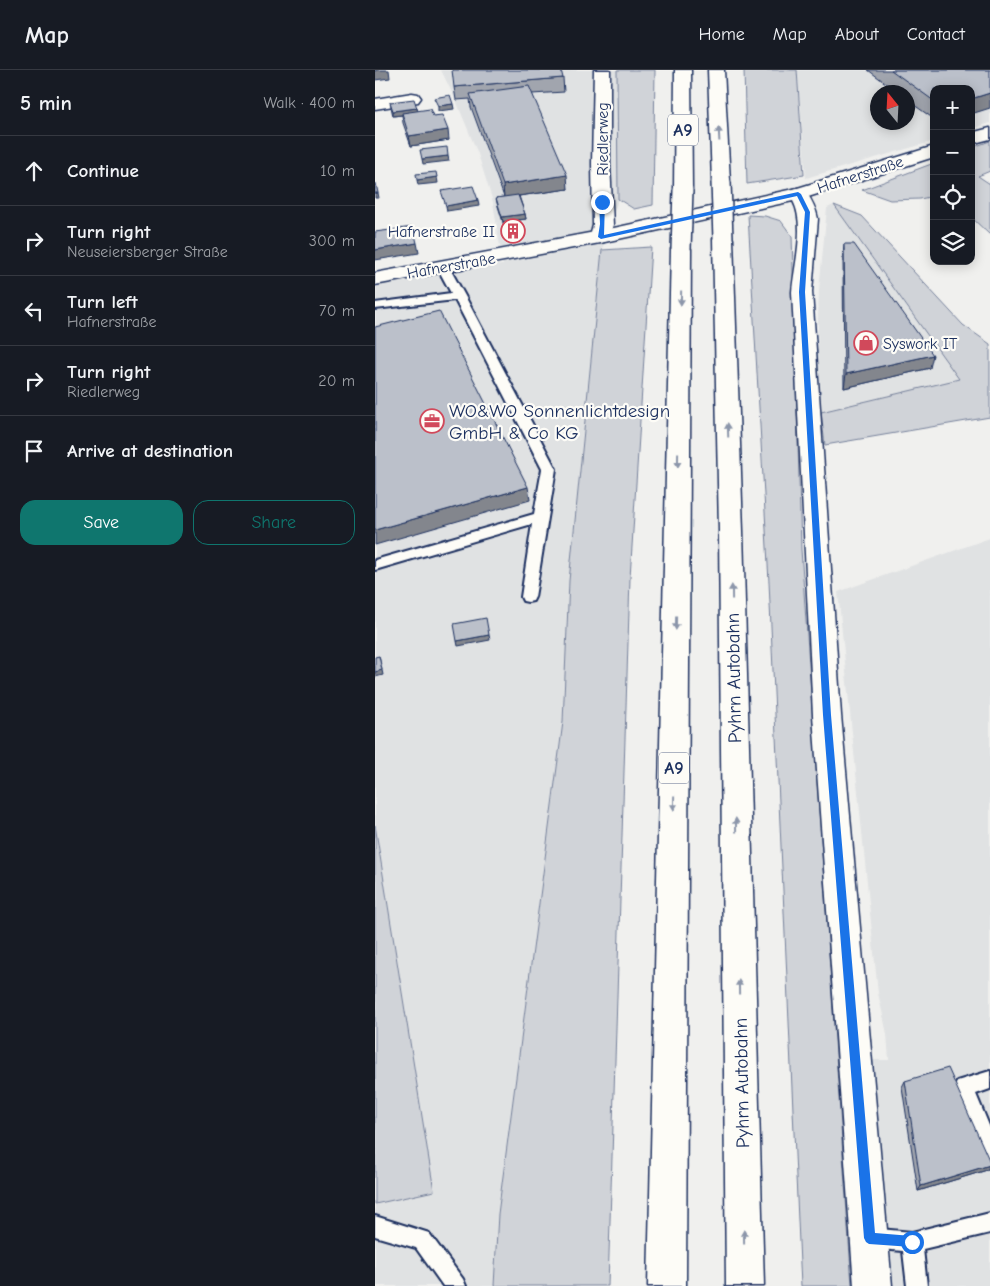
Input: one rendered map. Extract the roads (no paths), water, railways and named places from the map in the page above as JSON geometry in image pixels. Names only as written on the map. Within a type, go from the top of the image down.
[{"type":"main road","name":"Riedlerweg","points":[[601,237],[603,224],[601,163],[602,70]]},
{"type":"main road","name":"A9","points":[[667,1286],[683,190],[683,70]]},
{"type":"main road","name":"Pyhrn Autobahn","points":[[716,70],[723,239],[731,541],[745,1286]]},
{"type":"main road","points":[[375,104],[412,98]]},
{"type":"main road","points":[[975,138],[990,133]]},
{"type":"main road","name":"Hafnerstraße","points":[[375,279],[601,237],[798,194],[930,152]]},
{"type":"main road","points":[[798,194],[807,212],[802,292],[826,695],[873,1286]]},
{"type":"lane","points":[[443,267],[549,469],[528,597]]},
{"type":"lane","points":[[375,306],[459,296]]},
{"type":"lane","points":[[375,565],[540,517]]},
{"type":"lane","points":[[990,1080],[964,1088],[990,1151]]},
{"type":"lane","points":[[869,1238],[912,1242],[990,1223]]},
{"type":"lane","points":[[375,1226],[422,1240],[456,1286]]},
{"type":"lane","points":[[912,1242],[917,1286]]},
{"type":"place","name":"Hafnerstraße II","points":[[513,231]]},
{"type":"place","name":"Syswork IT","points":[[866,343]]},
{"type":"place","name":"WO&WO Sonnenlichtdesign GmbH & Co KG","points":[[432,421]]}]
